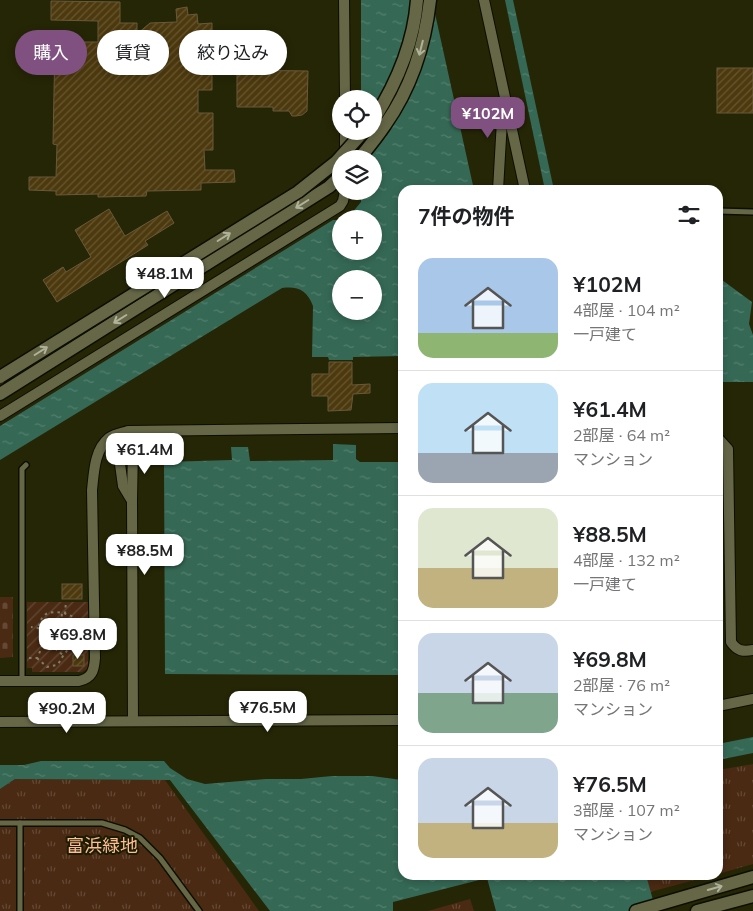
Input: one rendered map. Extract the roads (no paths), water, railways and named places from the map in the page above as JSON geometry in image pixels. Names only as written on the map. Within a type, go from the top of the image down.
[{"type":"street","points":[[344,0],[345,90]]},
{"type":"street","points":[[382,107],[401,66],[416,15],[418,0]]},
{"type":"street","points":[[366,150],[385,126],[402,98],[418,59],[428,20],[430,0]]},
{"type":"street","points":[[484,0],[525,185]]},
{"type":"street","points":[[498,185],[504,89]]},
{"type":"street","points":[[0,377],[298,192],[336,162],[356,140]]},
{"type":"street","points":[[0,394],[332,184]]},
{"type":"street","points":[[0,416],[340,206],[343,200]]},
{"type":"street","points":[[0,681],[79,681],[86,679],[94,671],[92,490],[94,467],[101,448],[110,438],[128,431],[398,428]]},
{"type":"street","points":[[116,435],[123,486],[132,501]]},
{"type":"street","points":[[134,721],[132,501],[133,447],[138,441]]},
{"type":"street","points":[[723,444],[728,449],[731,642],[735,649],[743,651],[753,650]]},
{"type":"street","points":[[723,705],[753,699]]},
{"type":"street","points":[[0,722],[398,720]]},
{"type":"street","points":[[636,911],[753,877]]},
{"type":"street","points":[[697,911],[753,896]]},
{"type":"lane","points":[[723,211],[753,212]]},
{"type":"lane","points":[[22,681],[22,469],[26,465]]},
{"type":"lane","points":[[0,823],[102,823],[125,830],[140,838],[160,858],[199,911]]},
{"type":"lane","points":[[20,823],[20,911]]},
{"type":"water","points":[[361,0],[432,0],[473,185],[398,185],[398,356],[353,357],[353,360],[329,360],[328,357],[312,357],[313,306],[311,301],[301,290],[282,288],[0,460],[0,426],[332,221],[332,260],[382,260],[382,210],[354,210],[361,200],[382,200],[382,150],[361,150],[361,140],[382,140],[382,90],[361,90]]},
{"type":"water","points":[[505,0],[513,0],[553,185],[544,185]]},
{"type":"water","points":[[723,281],[752,302],[749,324],[753,335],[753,382],[723,382]]},
{"type":"water","points":[[333,444],[356,445],[356,459],[360,462],[398,462],[398,675],[165,674],[164,462],[232,460],[231,447],[248,447],[250,461],[333,460]]},
{"type":"water","points":[[753,737],[753,753],[723,759],[723,743]]},
{"type":"water","points":[[41,761],[164,761],[170,768],[187,779],[205,784],[332,776],[372,776],[398,779],[398,880],[479,880],[393,902],[393,911],[270,911],[170,780],[15,779],[0,789],[0,765],[24,765]]},
{"type":"water","points":[[488,880],[647,880],[656,911],[496,911]]},
{"type":"park label","name":"富浜緑地","points":[[102,846]]}]
